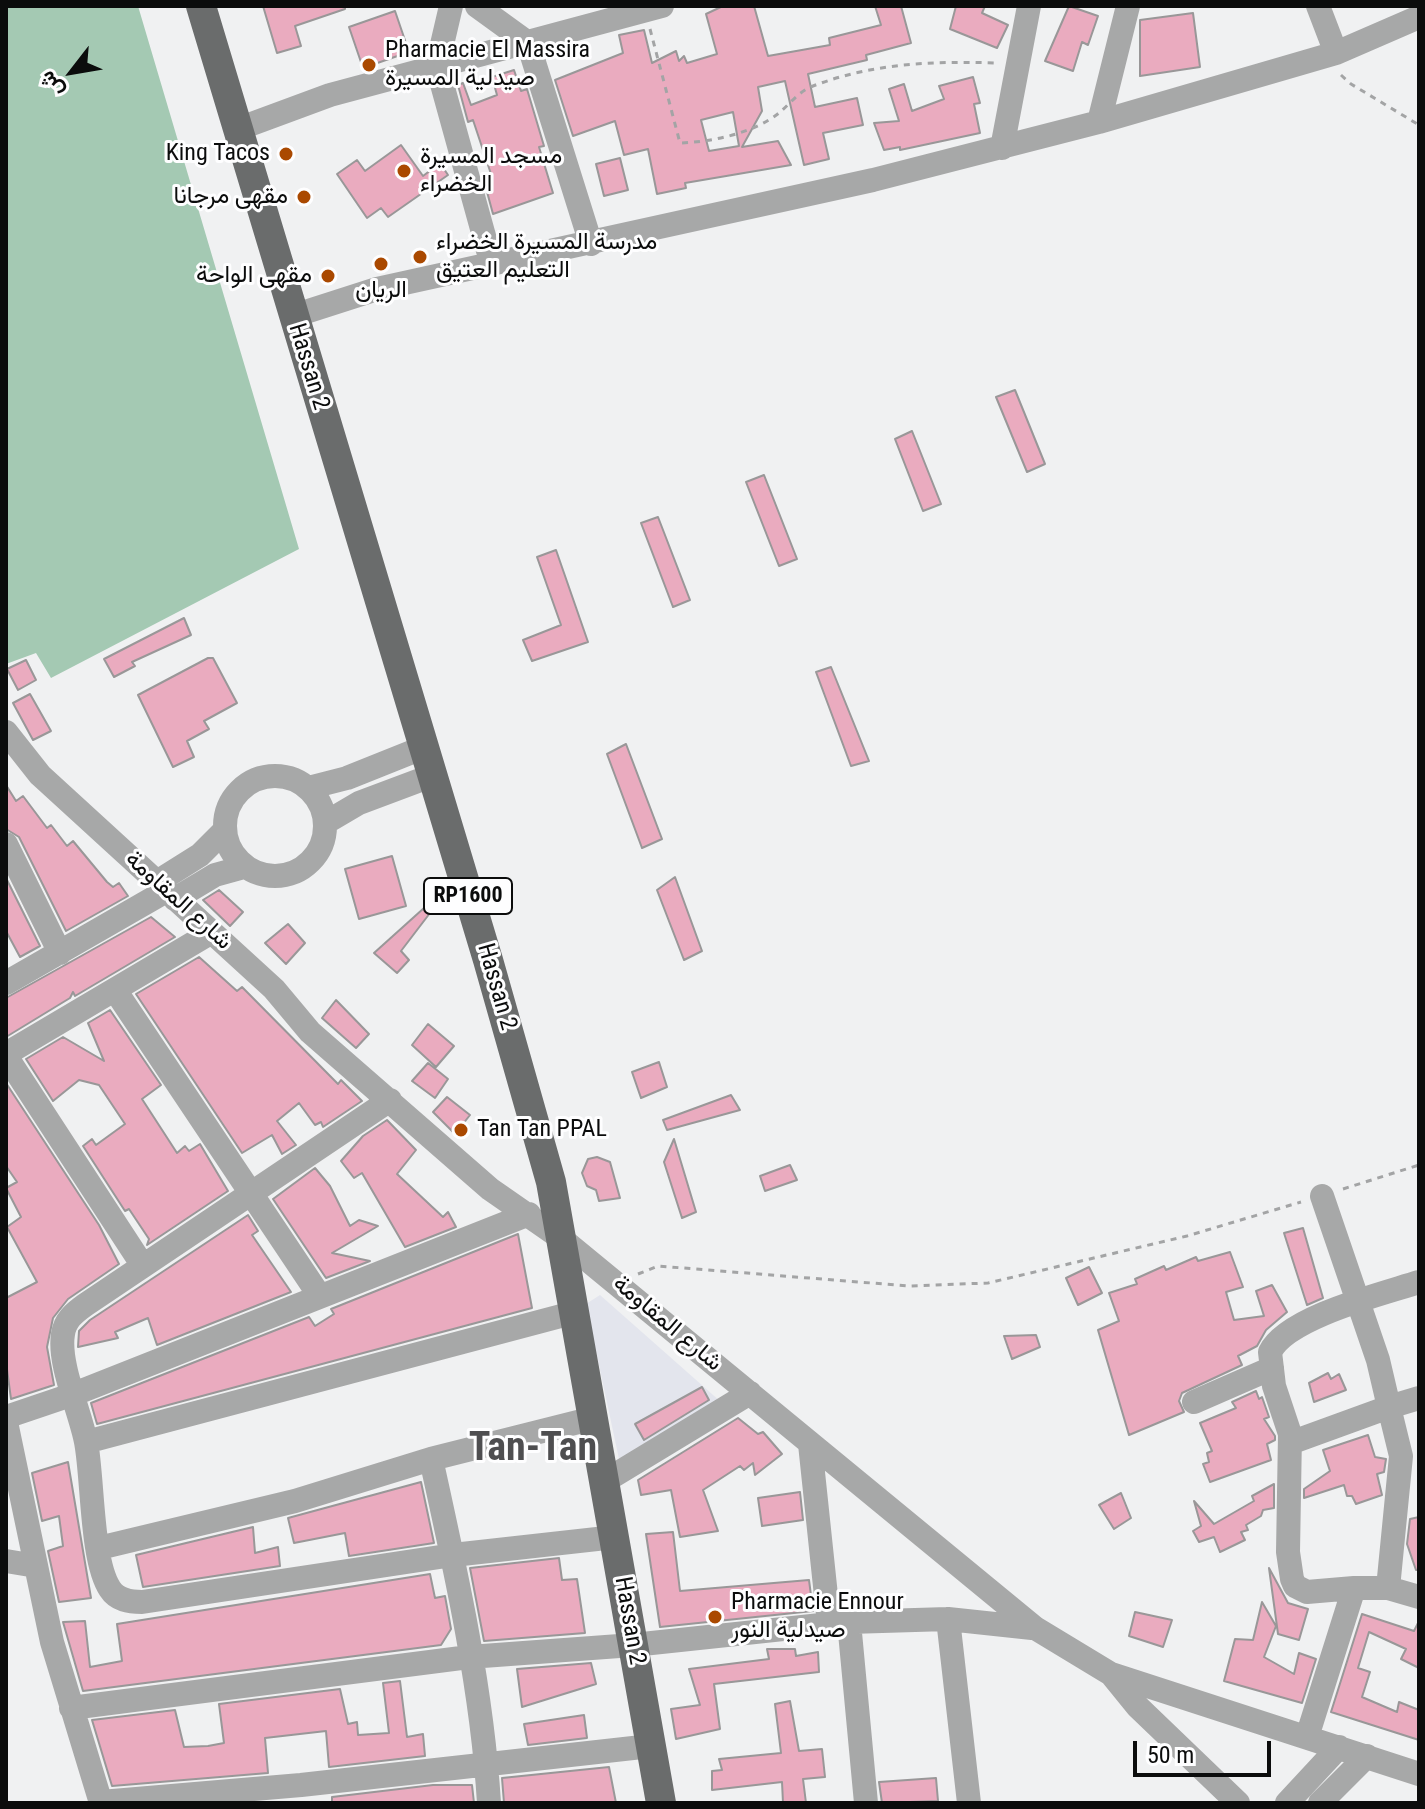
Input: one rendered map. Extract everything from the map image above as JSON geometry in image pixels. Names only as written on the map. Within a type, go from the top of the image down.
[{"type":"main road","name":"Hassan 2","points":[[201,6],[538,1133],[576,1312],[661,1803]]},
{"type":"street","points":[[477,6],[528,43],[591,244]]},
{"type":"street","points":[[1002,148],[1029,6]]},
{"type":"street","points":[[1099,122],[1128,6]]},
{"type":"street","points":[[1318,6],[1332,54]]},
{"type":"street","points":[[446,7],[437,66],[492,265]]},
{"type":"street","points":[[238,129],[330,95],[660,8]]},
{"type":"street","points":[[293,316],[377,289],[591,244],[1002,148],[1332,54],[1419,17]]},
{"type":"street","name":"شارع المقاومة","points":[[6,733],[40,775],[274,989],[310,1032],[490,1189],[529,1214],[616,1282],[1035,1628],[1111,1674],[1419,1774]]},
{"type":"street","points":[[308,788],[426,762]]},
{"type":"street","points":[[325,823],[426,762]]},
{"type":"street","points":[[281,776],[308,788],[323,810],[325,823],[317,854],[292,874],[259,875],[244,867],[228,845],[224,831],[230,802],[251,781],[281,776]]},
{"type":"street","points":[[166,891],[224,831]]},
{"type":"street","points":[[6,844],[60,953]]},
{"type":"street","points":[[6,983],[166,891],[244,867]]},
{"type":"street","points":[[143,1266],[6,1055],[212,932]]},
{"type":"street","points":[[115,990],[319,1295]]},
{"type":"street","points":[[390,1100],[143,1266],[66,1322],[62,1335],[64,1353],[86,1442],[99,1548],[109,1588],[117,1597],[129,1602],[453,1555],[615,1537]]},
{"type":"street","points":[[1322,1196],[1358,1301],[1401,1456],[1408,1503],[1388,1588]]},
{"type":"street","points":[[529,1214],[6,1420],[36,1566],[71,1708],[101,1802],[651,1746]]},
{"type":"street","points":[[1419,1282],[1358,1301],[1279,1339],[1270,1352],[1290,1443],[1288,1552],[1295,1586],[1307,1592],[1388,1588],[1419,1597]]},
{"type":"street","points":[[86,1442],[576,1312]]},
{"type":"street","points":[[1194,1402],[1272,1368]]},
{"type":"street","points":[[605,1481],[750,1393]]},
{"type":"street","points":[[1290,1443],[1419,1398]]},
{"type":"street","points":[[99,1548],[295,1501],[431,1459],[594,1418]]},
{"type":"street","points":[[810,1444],[866,1803]]},
{"type":"street","points":[[431,1459],[453,1555],[487,1765],[489,1803]]},
{"type":"street","points":[[6,1561],[36,1566]]},
{"type":"street","points":[[1307,1737],[1354,1588]]},
{"type":"street","points":[[71,1708],[469,1657],[633,1645],[839,1623],[948,1619],[1035,1628]]},
{"type":"street","points":[[948,1619],[969,1803]]},
{"type":"street","points":[[1111,1674],[1137,1706],[1238,1803]]},
{"type":"street","points":[[1287,1803],[1339,1747]]},
{"type":"street","points":[[1320,1803],[1367,1756]]},
{"type":"path","points":[[660,8],[649,25],[680,143],[702,142],[744,131],[778,114],[809,87],[880,67],[924,62],[1016,63]]},
{"type":"path","points":[[1332,54],[1351,84],[1419,125]]},
{"type":"path","points":[[616,1282],[658,1266],[909,1286],[988,1283],[1187,1236],[1419,1165]]},
{"type":"shaded area","points":[[600,1295],[721,1402],[619,1459],[586,1304]]},
{"type":"green space","points":[[6,6],[138,6],[299,549],[51,678],[36,653],[6,664]]},
{"type":"building","points":[[263,6],[345,6],[345,9],[295,26],[301,46],[277,53]]},
{"type":"building","points":[[723,6],[754,6],[768,56],[830,45],[829,38],[881,25],[875,6],[901,6],[911,43],[866,55],[867,60],[808,74],[815,107],[857,98],[863,125],[823,133],[829,159],[804,165],[785,81],[758,87],[762,111],[742,147],[778,141],[791,165],[685,183],[686,188],[657,194],[648,149],[624,155],[615,121],[573,136],[555,80],[623,53],[619,35],[644,30],[652,63],[676,51],[679,61],[684,56],[687,63],[717,54],[706,14]],"holes":[[[733,112],[739,146],[709,151],[701,120]]]},
{"type":"building","points":[[956,6],[985,6],[982,13],[1008,25],[997,48],[950,29]]},
{"type":"building","points":[[1069,6],[1098,16],[1088,45],[1082,42],[1073,71],[1045,61]]},
{"type":"building","points":[[395,11],[409,52],[363,68],[349,27]]},
{"type":"building","points":[[1193,13],[1200,67],[1140,76],[1140,20]]},
{"type":"building","points":[[514,70],[521,91],[527,89],[544,146],[539,147],[553,193],[493,214],[483,177],[491,174],[473,120],[468,122],[458,85],[463,83],[471,105],[497,95],[492,77]]},
{"type":"building","points":[[973,77],[980,103],[974,104],[980,133],[900,150],[900,147],[884,150],[874,123],[899,121],[889,89],[904,84],[912,111],[944,99],[939,86]]},
{"type":"building","points":[[401,145],[423,176],[440,163],[448,175],[388,217],[381,208],[367,218],[337,174],[357,160],[365,171]]},
{"type":"building","points":[[620,158],[628,190],[604,196],[596,164]]},
{"type":"building","points":[[1015,390],[1045,464],[1027,472],[996,397]]},
{"type":"building","points":[[912,431],[941,504],[923,511],[895,439]]},
{"type":"building","points":[[764,475],[797,559],[779,566],[746,482]]},
{"type":"building","points":[[658,517],[690,600],[673,607],[641,523]]},
{"type":"building","points":[[556,550],[588,642],[532,661],[523,640],[561,625],[537,557]]},
{"type":"building","points":[[184,618],[191,635],[132,662],[135,666],[114,677],[104,659]]},
{"type":"building","points":[[213,658],[237,703],[204,721],[209,729],[187,741],[194,757],[173,767],[138,695]]},
{"type":"building","points":[[26,660],[36,680],[18,690],[7,669]]},
{"type":"building","points":[[831,667],[869,761],[851,766],[816,672]]},
{"type":"building","points":[[30,694],[51,731],[33,740],[13,703]]},
{"type":"building","points":[[626,744],[662,839],[642,848],[607,754]]},
{"type":"building","points":[[6,785],[16,801],[23,796],[47,828],[51,825],[67,846],[73,841],[107,882],[113,887],[119,883],[128,896],[66,931],[19,837],[6,829]]},
{"type":"building","points":[[392,856],[406,906],[359,919],[345,869]]},
{"type":"building","points":[[675,877],[702,951],[684,960],[657,890]]},
{"type":"building","points":[[6,878],[40,946],[20,957],[6,931]]},
{"type":"building","points":[[219,890],[243,912],[230,926],[203,900]]},
{"type":"building","points":[[424,908],[430,913],[401,951],[409,960],[397,973],[374,953]]},
{"type":"building","points":[[151,917],[175,937],[75,996],[73,992],[70,998],[6,1037],[6,998]]},
{"type":"building","points":[[288,924],[305,943],[286,964],[265,943]]},
{"type":"building","points":[[199,957],[237,991],[242,987],[338,1084],[341,1080],[362,1101],[323,1127],[321,1122],[315,1125],[299,1103],[277,1121],[296,1145],[282,1154],[272,1135],[242,1153],[136,994]]},
{"type":"building","points":[[336,1000],[369,1034],[356,1048],[322,1018]]},
{"type":"building","points":[[110,1010],[161,1085],[142,1099],[177,1153],[185,1146],[189,1151],[200,1144],[228,1191],[147,1245],[149,1239],[129,1209],[125,1211],[83,1146],[92,1139],[96,1145],[125,1124],[99,1085],[79,1080],[53,1101],[26,1059],[63,1037],[104,1061],[88,1023]]},
{"type":"building","points":[[428,1024],[454,1046],[436,1067],[412,1045]]},
{"type":"building","points":[[659,1062],[667,1087],[641,1098],[632,1072]]},
{"type":"building","points":[[428,1063],[448,1079],[435,1098],[412,1081]]},
{"type":"building","points":[[6,1083],[99,1225],[119,1264],[68,1299],[53,1318],[47,1347],[54,1385],[11,1399],[6,1362],[6,1298],[37,1282],[7,1227],[21,1217],[6,1188],[17,1182],[6,1166]]},
{"type":"building","points":[[731,1095],[740,1110],[667,1130],[663,1120]]},
{"type":"building","points":[[447,1097],[470,1115],[455,1134],[433,1112]]},
{"type":"building","points":[[387,1120],[416,1150],[397,1174],[443,1217],[448,1212],[456,1227],[405,1247],[362,1173],[354,1178],[341,1161],[363,1136]]},
{"type":"building","points":[[674,1139],[696,1212],[682,1218],[664,1162]]},
{"type":"building","points":[[597,1157],[610,1162],[620,1198],[599,1201],[596,1190],[587,1186],[582,1173],[588,1159]]},
{"type":"building","points":[[790,1165],[797,1180],[765,1191],[760,1176]]},
{"type":"building","points":[[315,1168],[330,1186],[350,1226],[359,1220],[378,1226],[332,1253],[370,1261],[326,1278],[273,1199]]},
{"type":"building","points":[[248,1215],[258,1231],[252,1235],[291,1292],[157,1345],[148,1318],[115,1332],[118,1338],[78,1347],[79,1331],[90,1320]]},
{"type":"building","points":[[1303,1228],[1323,1298],[1307,1305],[1284,1233]]},
{"type":"building","points":[[518,1234],[532,1308],[97,1424],[91,1403],[309,1317],[315,1326],[334,1314],[331,1309]]},
{"type":"building","points":[[1230,1252],[1243,1287],[1226,1292],[1234,1320],[1264,1316],[1256,1291],[1272,1285],[1287,1312],[1266,1330],[1257,1346],[1238,1356],[1242,1365],[1182,1393],[1179,1401],[1184,1412],[1129,1435],[1098,1330],[1119,1321],[1109,1293],[1137,1284],[1135,1279],[1164,1266],[1166,1270],[1196,1257],[1198,1261]]},
{"type":"building","points":[[1089,1267],[1102,1293],[1078,1305],[1066,1278]]},
{"type":"building","points":[[1036,1335],[1040,1347],[1012,1359],[1004,1336]]},
{"type":"building","points":[[1328,1373],[1331,1379],[1339,1374],[1346,1390],[1314,1402],[1309,1383]]},
{"type":"building","points":[[702,1387],[709,1400],[644,1440],[635,1424]]},
{"type":"building","points":[[1256,1391],[1259,1399],[1262,1397],[1269,1417],[1264,1419],[1275,1436],[1275,1440],[1267,1444],[1271,1460],[1210,1482],[1203,1464],[1209,1462],[1207,1453],[1212,1451],[1200,1423],[1236,1408],[1232,1402]]},
{"type":"building","points":[[738,1418],[758,1434],[763,1432],[782,1454],[755,1475],[753,1463],[744,1470],[740,1466],[703,1490],[718,1531],[680,1537],[671,1490],[641,1495],[638,1480]]},
{"type":"building","points":[[1368,1435],[1375,1457],[1386,1459],[1384,1472],[1377,1474],[1382,1495],[1356,1504],[1352,1496],[1347,1496],[1344,1485],[1304,1498],[1304,1489],[1330,1471],[1323,1450]]},
{"type":"building","points":[[68,1462],[91,1598],[59,1602],[48,1551],[63,1546],[59,1516],[42,1521],[32,1473]]},
{"type":"building","points":[[421,1482],[434,1543],[349,1556],[345,1533],[294,1543],[288,1518]]},
{"type":"building","points":[[1274,1484],[1274,1508],[1263,1510],[1261,1516],[1246,1525],[1248,1530],[1241,1532],[1245,1540],[1220,1552],[1214,1537],[1199,1542],[1193,1531],[1201,1526],[1194,1501],[1214,1524],[1254,1501],[1252,1496]]},
{"type":"building","points":[[800,1492],[803,1520],[762,1526],[758,1498]]},
{"type":"building","points":[[1121,1493],[1131,1518],[1114,1529],[1099,1505]]},
{"type":"building","points":[[1419,1517],[1419,1570],[1416,1570],[1407,1544],[1410,1519]]},
{"type":"building","points":[[253,1527],[255,1553],[278,1547],[280,1566],[143,1587],[136,1555]]},
{"type":"building","points":[[673,1532],[680,1591],[809,1580],[813,1611],[660,1627],[646,1534]]},
{"type":"building","points":[[559,1558],[562,1580],[577,1579],[585,1633],[484,1641],[470,1568]]},
{"type":"building","points":[[1269,1568],[1288,1603],[1308,1609],[1299,1640],[1278,1634]]},
{"type":"building","points":[[430,1574],[435,1598],[445,1596],[451,1629],[441,1645],[83,1691],[63,1622],[85,1621],[90,1667],[122,1661],[117,1624]]},
{"type":"building","points":[[1262,1602],[1276,1626],[1264,1657],[1294,1674],[1299,1653],[1316,1659],[1302,1703],[1224,1681],[1235,1639],[1253,1640]]},
{"type":"building","points":[[1135,1612],[1172,1620],[1163,1647],[1129,1636]]},
{"type":"building","points":[[1362,1614],[1414,1631],[1419,1621],[1419,1668],[1401,1659],[1406,1649],[1369,1632],[1358,1668],[1370,1672],[1362,1697],[1397,1712],[1399,1702],[1419,1710],[1419,1740],[1331,1712]]},
{"type":"building","points":[[767,1649],[795,1649],[796,1656],[818,1652],[819,1672],[714,1684],[720,1729],[676,1739],[671,1709],[700,1705],[689,1669],[769,1659]]},
{"type":"building","points":[[591,1663],[596,1684],[522,1707],[517,1669]]},
{"type":"building","points":[[400,1681],[407,1737],[423,1734],[425,1756],[329,1767],[326,1731],[265,1738],[268,1773],[112,1786],[92,1720],[175,1710],[184,1747],[208,1746],[224,1743],[219,1704],[340,1689],[348,1724],[357,1722],[358,1735],[389,1733],[383,1683]]},
{"type":"building","points":[[790,1701],[799,1751],[822,1749],[825,1777],[803,1779],[806,1803],[783,1803],[782,1782],[712,1790],[712,1771],[722,1770],[719,1759],[781,1753],[775,1704]]},
{"type":"building","points":[[584,1715],[587,1738],[528,1745],[524,1724]]},
{"type":"building","points":[[609,1767],[616,1803],[504,1803],[502,1778]]},
{"type":"building","points":[[936,1778],[938,1801],[882,1803],[879,1782]]},
{"type":"building","points":[[433,1785],[472,1785],[474,1803],[332,1803],[332,1797]]},
{"type":"place","name":"Pharmacie El Massira صيدلية المسيرة","points":[[369,65]]},
{"type":"place","name":"King Tacos","points":[[286,154]]},
{"type":"place","name":"مسجد المسيرة الخضراء","points":[[404,171]]},
{"type":"place","name":"مقهى مرجانا","points":[[304,197]]},
{"type":"place","name":"مدرسة المسيرة الخضراء التعليم العتيق","points":[[420,257]]},
{"type":"place","name":"الريان","points":[[381,264]]},
{"type":"place","name":"مقهى الواحة","points":[[328,276]]},
{"type":"place","name":"Tan Tan PPAL","points":[[461,1130]]},
{"type":"place","name":"Pharmacie Ennour صيدلية النور","points":[[715,1617]]},
{"type":"district","name":"Tan-Tan","points":[[533,1450]]}]
